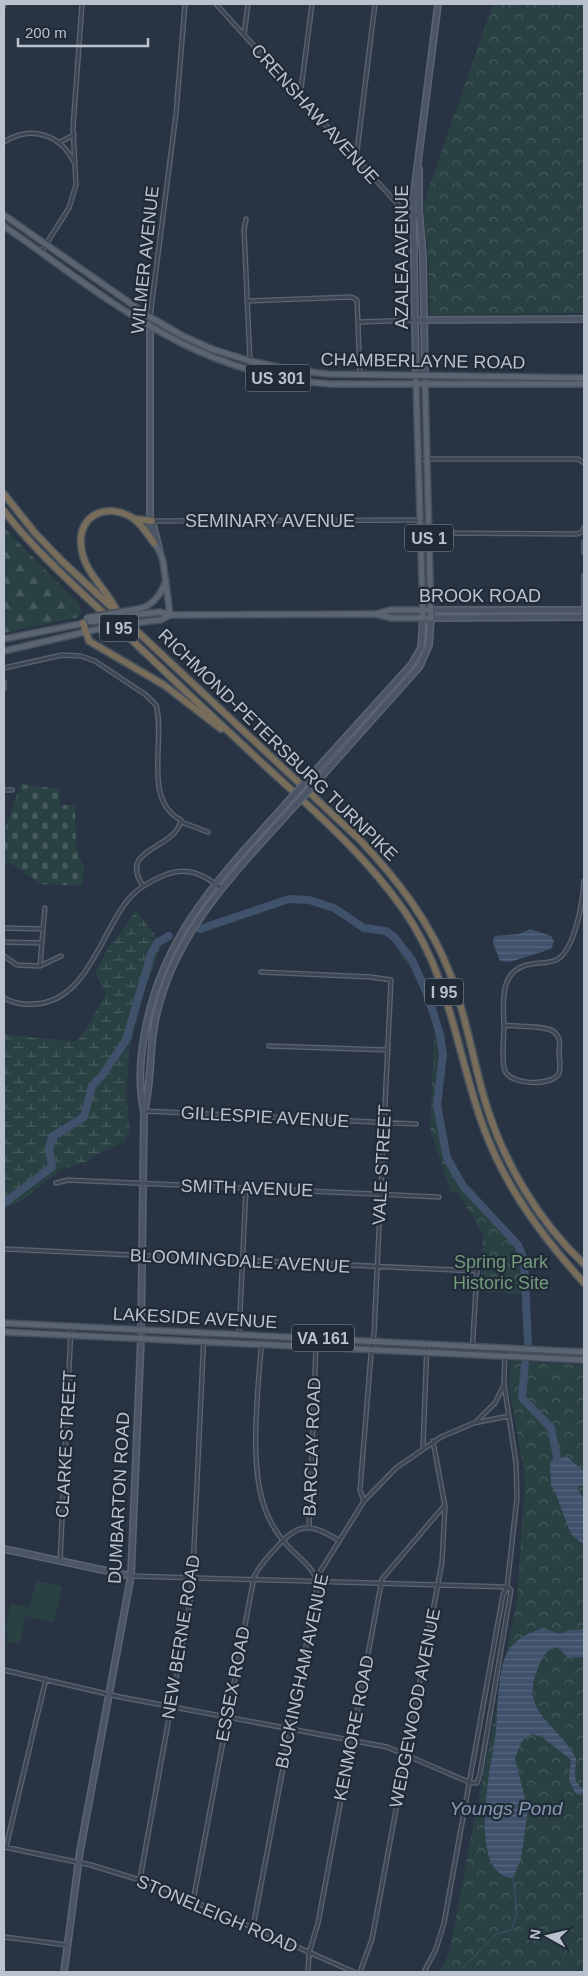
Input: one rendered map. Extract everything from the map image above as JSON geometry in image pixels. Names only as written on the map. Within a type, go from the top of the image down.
[{"type":"highway","name":"RICHMOND-PETERSBURG TURNPIKE","points":[[4,494],[46,544],[359,839],[410,898],[435,942],[457,992],[486,1104],[498,1137],[518,1176],[540,1212],[558,1236],[584,1264]]},
{"type":"highway","name":"RICHMOND-PETERSBURG TURNPIKE","points":[[4,511],[56,568],[238,741],[308,804],[380,879],[404,910],[422,940],[447,998],[482,1125],[498,1166],[517,1200],[548,1243],[584,1283]]},
{"type":"highway","points":[[119,614],[88,569],[82,552],[81,536],[87,520],[100,511],[119,512],[133,519],[152,521]]},
{"type":"highway","points":[[133,519],[154,543]]},
{"type":"highway","points":[[87,621],[85,632],[89,641],[164,685],[238,741]]},
{"type":"main road","name":"AZALEA AVENUE","points":[[431,618],[423,257],[419,216],[419,166],[438,4]]},
{"type":"main road","name":"AZALEA AVENUE","points":[[419,166],[415,176],[413,215],[423,618]]},
{"type":"main road","name":"CHAMBERLAYNE ROAD","points":[[4,215],[150,317],[197,343],[250,361],[309,372],[360,375],[584,378]]},
{"type":"main road","name":"CHAMBERLAYNE ROAD","points":[[4,226],[149,327],[210,358],[270,376],[331,384],[416,384]]},
{"type":"main road","name":"WILMER AVENUE","points":[[150,317],[152,521],[167,578],[170,615]]},
{"type":"main road","points":[[415,320],[584,319]]},
{"type":"main road","name":"US 301","points":[[416,384],[426,384]]},
{"type":"main road","points":[[426,384],[584,384]]},
{"type":"main road","name":"WILMER AVENUE","points":[[152,521],[150,529],[154,543],[160,552]]},
{"type":"main road","points":[[140,612],[156,600],[167,578]]},
{"type":"main road","name":"BROOK ROAD","points":[[376,614],[390,610],[584,610]]},
{"type":"main road","name":"BROOK ROAD","points":[[4,639],[140,612],[160,612],[170,615],[376,614],[391,618],[584,617]]},
{"type":"main road","name":"BROOK ROAD","points":[[4,651],[85,632],[161,620],[170,615]]},
{"type":"main road","name":"DUMBARTON ROAD","points":[[144,1111],[140,1093],[142,1051],[153,995],[175,942],[190,916],[215,883],[415,660],[422,642],[423,618]]},
{"type":"main road","name":"DUMBARTON ROAD","points":[[64,1972],[78,1862],[131,1576],[141,1338],[144,1111],[148,1093],[152,1039],[165,984],[184,942],[221,888],[420,666],[429,645],[431,618]]},
{"type":"main road","name":"LAKESIDE AVENUE","points":[[4,1324],[505,1346]]},
{"type":"main road","name":"LAKESIDE AVENUE","points":[[4,1332],[505,1355]]},
{"type":"main road","name":"VA 161","points":[[505,1346],[584,1352]]},
{"type":"main road","name":"VA 161","points":[[505,1355],[584,1360]]},
{"type":"main road","points":[[4,1549],[131,1576]]},
{"type":"street","points":[[41,252],[72,200],[76,185],[74,135],[82,4]]},
{"type":"street","name":"WILMER AVENUE","points":[[150,317],[176,106],[185,4]]},
{"type":"street","name":"CRENSHAW AVENUE","points":[[216,4],[403,210],[419,216]]},
{"type":"street","points":[[244,34],[248,4]]},
{"type":"street","points":[[300,97],[312,4]]},
{"type":"street","points":[[356,159],[375,4]]},
{"type":"street","points":[[4,142],[16,136],[34,134],[46,136],[60,142],[75,165]]},
{"type":"street","points":[[60,142],[74,135]]},
{"type":"street","points":[[246,219],[244,230],[250,361]]},
{"type":"street","points":[[247,301],[354,298],[358,301],[360,375]]},
{"type":"street","points":[[359,322],[415,320]]},
{"type":"street","points":[[418,458],[578,460],[584,462]]},
{"type":"street","name":"SEMINARY AVENUE","points":[[152,521],[429,520]]},
{"type":"street","points":[[420,533],[577,534],[583,530]]},
{"type":"street","points":[[584,542],[584,552]]},
{"type":"street","points":[[584,575],[584,617]]},
{"type":"street","points":[[4,668],[62,655],[81,656],[95,661],[151,699],[157,709],[161,801],[169,812],[181,820],[181,822],[208,832]]},
{"type":"street","points":[[4,682],[4,688]]},
{"type":"street","points":[[4,790],[12,790]]},
{"type":"street","points":[[143,886],[137,876],[138,860],[145,851],[166,841],[176,831],[181,822]]},
{"type":"street","points":[[4,998],[20,1004],[36,1004],[50,1002],[66,993],[79,981],[126,903],[143,886],[158,878],[182,870],[195,872],[221,888]]},
{"type":"street","points":[[504,1025],[546,1028],[553,1031],[559,1039],[559,1071],[551,1080],[515,1080],[505,1070],[503,994],[507,981],[521,966],[552,962],[562,955],[581,910],[584,881]]},
{"type":"street","points":[[40,966],[45,908]]},
{"type":"street","points":[[4,928],[43,929]]},
{"type":"street","points":[[4,942],[42,943]]},
{"type":"street","points":[[4,956],[17,965],[40,966],[61,956]]},
{"type":"street","name":"VALE STREET","points":[[261,972],[378,977],[391,980],[373,1340],[360,1490],[364,1501]]},
{"type":"street","points":[[269,1046],[388,1050]]},
{"type":"street","name":"GILLESPIE AVENUE","points":[[144,1111],[416,1124]]},
{"type":"street","name":"SMITH AVENUE","points":[[56,1183],[68,1180],[439,1197]]},
{"type":"street","points":[[239,1334],[246,1188]]},
{"type":"street","name":"BLOOMINGDALE AVENUE","points":[[4,1249],[477,1272],[472,1345]]},
{"type":"street","name":"CLARKE STREET","points":[[60,1562],[71,1326]]},
{"type":"street","name":"NEW BERNE ROAD","points":[[140,1879],[194,1579],[204,1332]]},
{"type":"street","points":[[262,1335],[256,1460],[258,1485],[269,1519],[283,1540],[309,1568],[317,1582]]},
{"type":"street","name":"BARCLAY ROAD","points":[[309,1527],[316,1346],[319,1338]]},
{"type":"street","points":[[423,1448],[427,1342]]},
{"type":"street","points":[[472,1345],[472,1354]]},
{"type":"street","points":[[424,1972],[436,1949],[444,1923],[503,1595],[507,1587],[516,1498],[516,1463],[504,1384],[505,1346]]},
{"type":"street","name":"BUCKINGHAM AVENUE","points":[[474,1423],[495,1403],[504,1384]]},
{"type":"street","name":"BUCKINGHAM AVENUE","points":[[253,1927],[289,1728],[320,1572],[338,1540],[364,1501],[387,1476],[433,1442],[474,1423],[509,1416]]},
{"type":"street","name":"WEDGEWOOD AVENUE","points":[[360,1972],[372,1939],[444,1548],[445,1506],[433,1442]]},
{"type":"street","name":"KENMORE ROAD","points":[[308,1972],[309,1953],[318,1923],[381,1584],[385,1575],[445,1506]]},
{"type":"street","points":[[309,1527],[338,1540]]},
{"type":"street","name":"ESSEX ROAD","points":[[193,1901],[252,1581],[258,1569],[283,1540],[296,1530],[309,1527]]},
{"type":"street","points":[[4,1670],[108,1694],[387,1747],[470,1783],[477,1783],[508,1618],[511,1590],[507,1587],[131,1576]]},
{"type":"street","points":[[5,1847],[46,1680]]},
{"type":"street","name":"STONELEIGH ROAD","points":[[5,1847],[78,1862],[140,1879],[354,1972]]},
{"type":"street","points":[[4,1937],[68,1945]]},
{"type":"green space","points":[[493,4],[584,4],[584,313],[430,315],[428,253],[423,205]]},
{"type":"green space","points":[[4,528],[79,604],[81,612],[79,617],[4,633]]},
{"type":"green space","points":[[21,784],[59,789],[60,805],[75,805],[76,845],[84,870],[82,886],[41,884],[12,864],[4,862],[4,832]]},
{"type":"green space","points":[[136,911],[162,943],[143,995],[129,1051],[126,1093],[130,1131],[125,1142],[96,1155],[86,1162],[62,1169],[22,1200],[4,1209],[4,1034],[75,1042],[81,1037],[106,994],[95,972],[108,949]]},
{"type":"green space","name":"Spring Park Historic Site","points":[[399,945],[408,955],[425,982],[440,1026],[444,1045],[435,1118],[448,1154],[449,1167],[489,1217],[519,1245],[523,1295],[480,1291],[483,1234],[458,1193],[451,1192],[430,1129],[435,1021],[418,976],[399,954]]},
{"type":"green space","points":[[510,1361],[584,1365],[584,1972],[439,1972],[449,1953],[517,1600],[525,1478],[509,1387]]},
{"type":"green space","points":[[36,1581],[62,1586],[54,1623],[25,1616],[21,1643],[6,1642],[8,1634],[4,1633],[4,1626],[7,1625],[10,1604],[29,1607]]},
{"type":"water","points":[[530,929],[551,936],[554,942],[551,949],[510,962],[500,961],[493,943],[494,936],[519,934]]},
{"type":"water","points":[[566,1456],[584,1471],[584,1484],[577,1488],[584,1499],[584,1545],[571,1534],[551,1486],[550,1461]]},
{"type":"water","name":"Youngs Pond","points":[[544,1628],[560,1634],[569,1630],[584,1629],[584,1657],[568,1658],[558,1647],[545,1654],[534,1679],[533,1698],[540,1713],[576,1758],[576,1779],[577,1783],[584,1789],[584,1795],[576,1794],[569,1780],[571,1760],[542,1737],[532,1734],[522,1741],[515,1758],[528,1810],[521,1859],[513,1878],[498,1872],[490,1858],[485,1838],[487,1790],[496,1732],[501,1670],[507,1653],[514,1644],[523,1637]]},
{"type":"waterway","points":[[200,929],[289,899],[309,900],[334,908],[364,928],[386,931],[394,937],[412,960],[426,991],[440,1034],[443,1055],[437,1105],[447,1158],[463,1186],[518,1245],[524,1260],[528,1342]]},
{"type":"waterway","points":[[4,1203],[52,1167],[49,1149],[52,1137],[84,1117],[92,1086],[101,1077],[126,1040],[151,954],[157,943],[169,936]]},
{"type":"waterway","points":[[525,1364],[522,1398],[551,1428],[557,1458]]},
{"type":"waterway","points":[[459,1972],[496,1934],[512,1930],[517,1912],[513,1878]]}]
